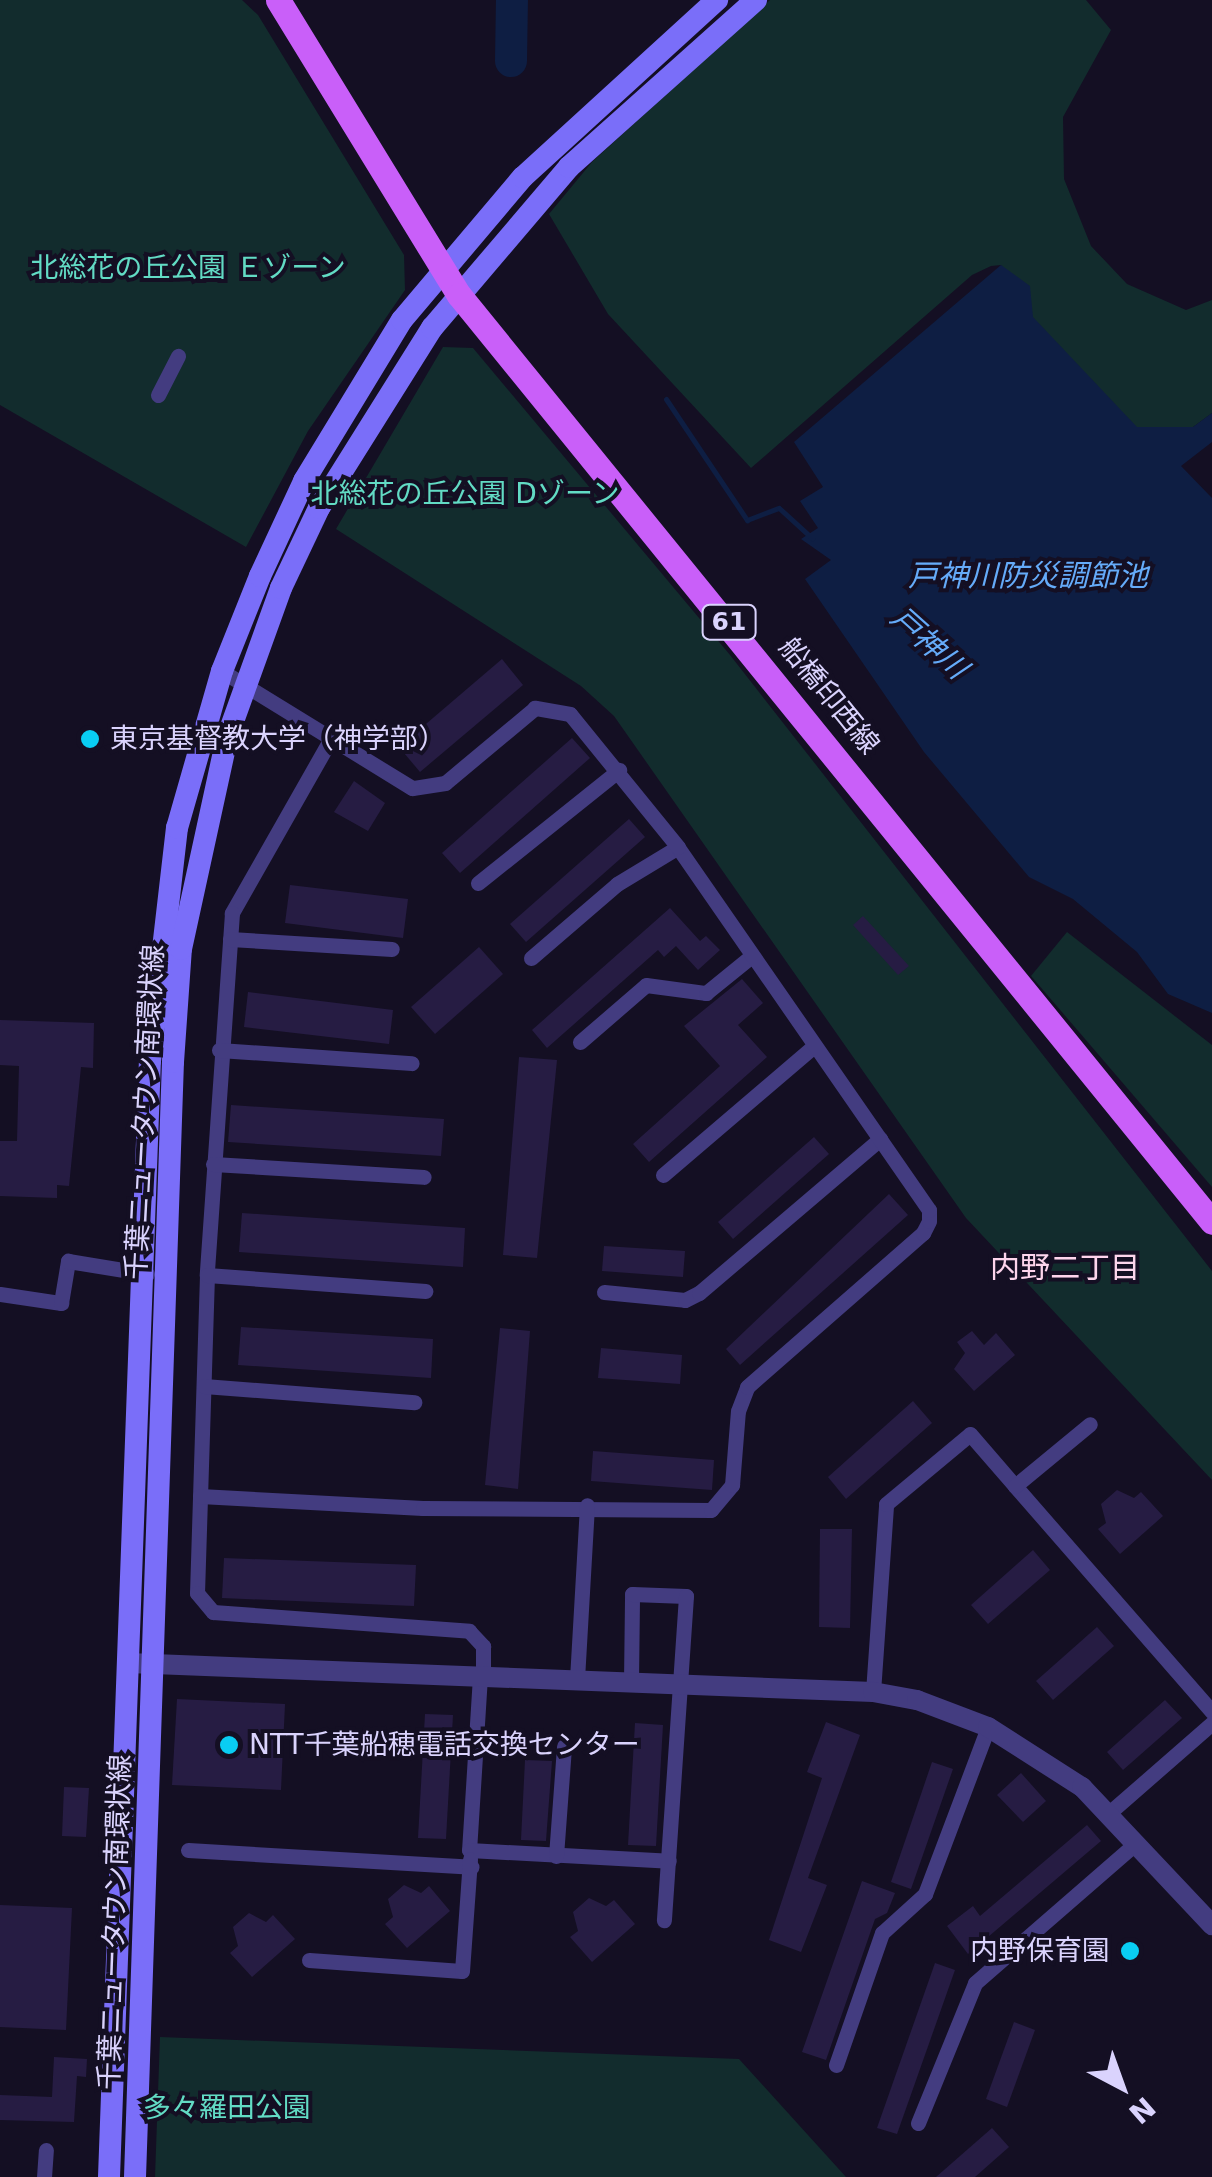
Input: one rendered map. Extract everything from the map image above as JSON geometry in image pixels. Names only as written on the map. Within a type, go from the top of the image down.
[{"type":"main road","name":"船橋印西線","points":[[278,0],[442,272],[1212,1222]]},
{"type":"main road","name":"千葉ニュータウン南環状線","points":[[135,2177],[154,1664],[158,948],[177,828],[222,671],[304,482],[402,320],[556,143],[718,0]]},
{"type":"main road","name":"千葉ニュータウン南環状線","points":[[109,2177],[128,1663],[181,950],[200,838],[244,685],[319,508],[432,328],[569,167],[756,0]]},
{"type":"street","points":[[158,395],[178,356]]},
{"type":"street","points":[[200,1496],[424,1508],[587,1505],[698,1512],[722,1503],[732,1485],[738,1411],[747,1387],[924,1234],[929,1210],[749,958],[678,847],[570,714],[550,706],[527,712],[445,783],[427,789],[402,784],[328,742],[222,671]]},
{"type":"street","points":[[310,1960],[462,1972],[483,1646],[469,1631],[206,1609],[197,1593],[207,1275],[219,1050],[230,939],[242,885],[328,742]]},
{"type":"street","points":[[478,883],[619,770]]},
{"type":"street","points":[[531,958],[617,884],[678,847]]},
{"type":"street","points":[[230,939],[392,949]]},
{"type":"street","points":[[580,1042],[646,984],[706,992],[749,958]]},
{"type":"street","points":[[663,1175],[814,1046]]},
{"type":"street","points":[[219,1050],[412,1063]]},
{"type":"street","points":[[604,1292],[684,1300],[699,1293],[880,1139]]},
{"type":"street","points":[[213,1164],[424,1176]]},
{"type":"street","points":[[0,1294],[61,1303],[68,1261],[154,1275]]},
{"type":"street","points":[[207,1275],[425,1291]]},
{"type":"street","points":[[204,1386],[414,1402]]},
{"type":"street","points":[[1016,1486],[1090,1424]]},
{"type":"street","points":[[873,1692],[886,1504],[970,1434],[1212,1712]]},
{"type":"street","points":[[577,1680],[587,1505]]},
{"type":"street","points":[[631,1682],[632,1594],[686,1596],[684,1683],[664,1920]]},
{"type":"street","points":[[128,1663],[873,1692],[988,1727],[1056,1768],[1109,1812],[1212,1925]]},
{"type":"street","points":[[1109,1812],[1212,1724]]},
{"type":"street","points":[[836,2065],[882,1934],[926,1894],[988,1727]]},
{"type":"street","points":[[556,1856],[564,1746]]},
{"type":"street","points":[[918,2124],[975,1984],[1136,1843]]},
{"type":"street","points":[[188,1850],[670,1861]]},
{"type":"street","points":[[44,2177],[46,2150]]},
{"type":"green space","name":"北総花の丘公園 Ｅゾーン","points":[[0,0],[242,0],[258,15],[404,255],[405,290],[308,431],[246,547],[0,405]]},
{"type":"green space","points":[[770,0],[1086,0],[1111,30],[1063,117],[1064,179],[1091,246],[1127,284],[1186,310],[1212,300],[1212,413],[1193,427],[1137,428],[1032,317],[1001,265],[991,266],[972,275],[751,468],[608,314],[549,214],[592,162]]},
{"type":"green space","name":"北総花の丘公園 Dゾーン","points":[[443,347],[473,348],[730,655],[1212,1271],[1212,1480],[966,1218],[614,716],[581,686],[336,529]]},
{"type":"green space","points":[[1067,932],[1212,1045],[1212,1187],[1031,976]]},
{"type":"green space","name":"多々羅田公園","points":[[160,2037],[739,2059],[846,2177],[155,2177]]},
{"type":"water","name":"戸神川防災調節池","points":[[1001,265],[1030,286],[1033,317],[1137,427],[1193,427],[1212,413],[1212,442],[1181,466],[1212,498],[1212,1013],[1168,994],[1137,952],[1073,899],[1029,877],[924,752],[805,579],[831,560],[801,539],[818,528],[800,501],[823,487],[794,442]]},
{"type":"building","points":[[502,659],[523,685],[420,772],[399,747]]},
{"type":"building","points":[[572,738],[590,758],[460,873],[442,853]]},
{"type":"building","points":[[354,781],[385,803],[368,831],[334,812]]},
{"type":"building","points":[[629,819],[645,837],[526,942],[510,924]]},
{"type":"building","points":[[290,885],[408,899],[403,938],[285,923]]},
{"type":"building","points":[[670,908],[700,941],[706,936],[720,950],[698,970],[676,946],[664,957],[658,950],[547,1048],[532,1030]]},
{"type":"building","points":[[863,916],[909,966],[898,975],[853,925]]},
{"type":"building","points":[[479,947],[503,974],[435,1034],[411,1007]]},
{"type":"building","points":[[742,979],[763,1003],[738,1025],[767,1057],[649,1162],[633,1144],[720,1066],[684,1026]]},
{"type":"building","points":[[248,992],[393,1010],[389,1044],[244,1027]]},
{"type":"building","points":[[0,1020],[94,1023],[93,1068],[81,1067],[69,1186],[57,1185],[57,1198],[0,1196],[0,1141],[17,1141],[19,1066],[0,1065]]},
{"type":"building","points":[[519,1057],[557,1060],[537,1258],[503,1255]]},
{"type":"building","points":[[231,1105],[444,1119],[441,1156],[228,1142]]},
{"type":"building","points":[[814,1137],[829,1154],[733,1239],[718,1222]]},
{"type":"building","points":[[889,1194],[908,1215],[740,1365],[726,1349]]},
{"type":"building","points":[[242,1213],[465,1228],[463,1267],[239,1252]]},
{"type":"building","points":[[604,1246],[685,1251],[683,1277],[602,1271]]},
{"type":"building","points":[[241,1327],[433,1339],[431,1378],[238,1365]]},
{"type":"building","points":[[500,1328],[530,1331],[518,1489],[485,1485]]},
{"type":"building","points":[[972,1331],[984,1345],[996,1333],[1015,1355],[974,1391],[954,1369],[965,1353],[957,1342]]},
{"type":"building","points":[[601,1348],[682,1355],[680,1384],[598,1378]]},
{"type":"building","points":[[913,1401],[932,1423],[846,1499],[828,1477]]},
{"type":"building","points":[[593,1451],[714,1460],[712,1490],[591,1481]]},
{"type":"building","points":[[1117,1490],[1134,1498],[1141,1492],[1163,1516],[1120,1554],[1098,1529],[1106,1523],[1101,1504]]},
{"type":"building","points":[[820,1529],[852,1529],[850,1628],[819,1627]]},
{"type":"building","points":[[1033,1550],[1050,1570],[988,1624],[971,1605]]},
{"type":"building","points":[[224,1558],[416,1565],[414,1606],[222,1598]]},
{"type":"building","points":[[1097,1627],[1114,1646],[1053,1700],[1036,1681]]},
{"type":"building","name":"NTT千葉船穂電話交換センター","points":[[177,1699],[285,1704],[281,1790],[172,1785]]},
{"type":"building","points":[[1165,1700],[1182,1718],[1123,1770],[1107,1752]]},
{"type":"building","points":[[425,1714],[453,1715],[446,1839],[418,1838]]},
{"type":"building","points":[[826,1722],[860,1735],[808,1878],[827,1885],[801,1952],[769,1940],[822,1778],[807,1772]]},
{"type":"building","points":[[635,1723],[663,1725],[656,1846],[628,1845]]},
{"type":"building","points":[[525,1760],[552,1761],[546,1841],[521,1840]]},
{"type":"building","points":[[932,1762],[953,1769],[911,1889],[891,1882]]},
{"type":"building","points":[[1021,1773],[1046,1801],[1023,1822],[997,1795]]},
{"type":"building","points":[[64,1787],[89,1788],[86,1837],[62,1836]]},
{"type":"building","points":[[1087,1825],[1101,1841],[968,1954],[947,1926],[973,1906],[980,1916]]},
{"type":"building","points":[[862,1881],[895,1893],[887,1913],[875,1919],[826,2060],[802,2052]]},
{"type":"building","points":[[404,1885],[421,1893],[429,1886],[450,1911],[407,1948],[385,1924],[393,1917],[388,1899]]},
{"type":"building","points":[[589,1898],[606,1906],[614,1900],[635,1924],[592,1962],[570,1937],[578,1931],[573,1912]]},
{"type":"building","points":[[0,1905],[72,1908],[66,2030],[0,2027]]},
{"type":"building","points":[[249,1913],[266,1922],[273,1915],[295,1939],[252,1977],[230,1953],[238,1946],[233,1927]]},
{"type":"building","points":[[935,1963],[955,1970],[897,2134],[877,2128]]},
{"type":"building","points":[[1014,2022],[1035,2030],[1007,2107],[986,2099]]},
{"type":"building","points":[[54,2057],[87,2059],[86,2077],[77,2076],[74,2122],[0,2120],[0,2095],[52,2097]]},
{"type":"building","points":[[992,2128],[1009,2147],[975,2177],[936,2177]]},
{"type":"waterway","name":"戸神川","points":[[511,61],[512,0]]},
{"type":"waterway","name":"戸神川","points":[[666,399],[747,520],[779,508],[812,538]]},
{"type":"place","name":"東京基督教大学（神学部）","points":[[90,739]]},
{"type":"place","name":"NTT千葉船穂電話交換センター","points":[[229,1745]]},
{"type":"place","name":"内野保育園","points":[[1130,1951]]},
{"type":"district","name":"内野二丁目","points":[[1065,1268]]}]
